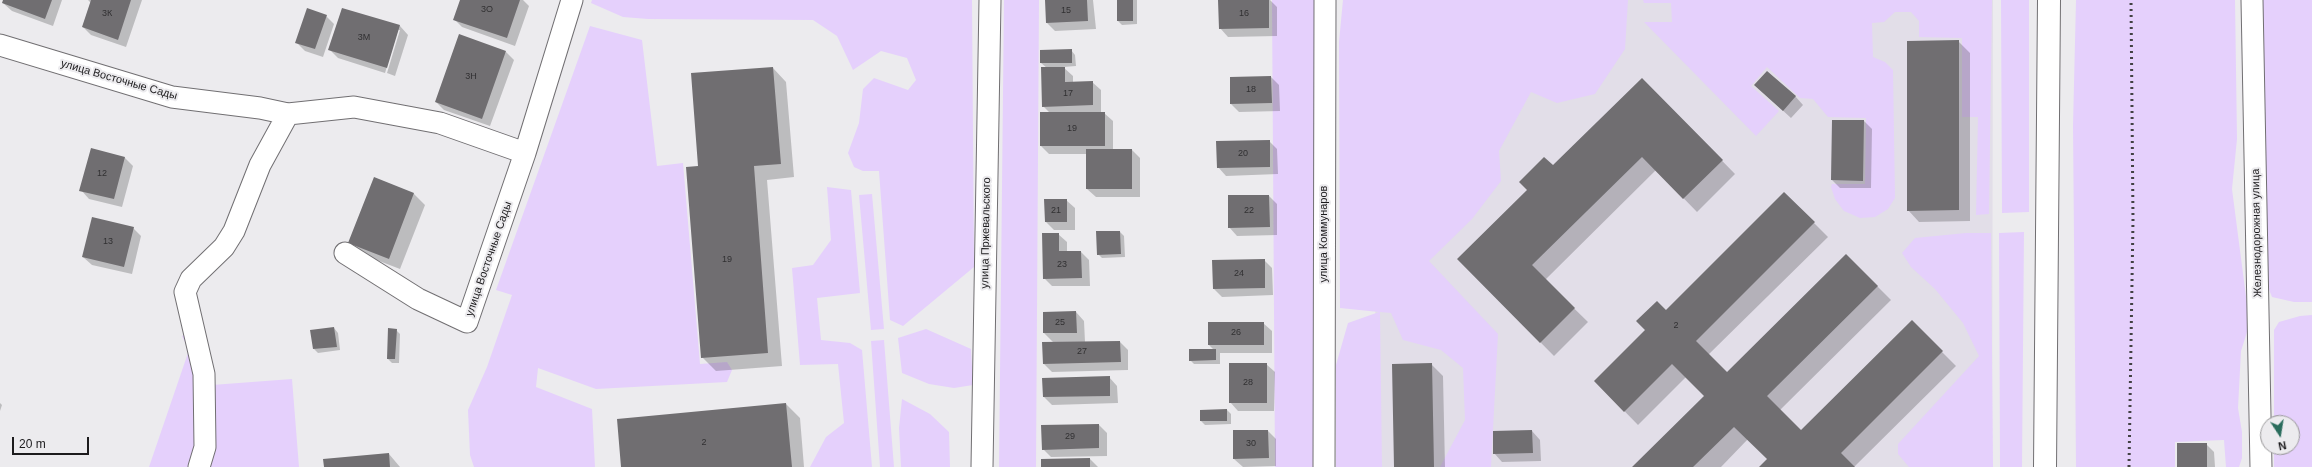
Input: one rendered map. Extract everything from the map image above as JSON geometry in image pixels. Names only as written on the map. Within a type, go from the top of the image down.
[{"type":"main road","points":[[2045,467],[2049,0]]},
{"type":"street","name":"улица Восточные Сады","points":[[345,253],[418,299],[467,322],[525,153],[572,0]]},
{"type":"street","name":"улица Пржевальского","points":[[982,467],[990,0]]},
{"type":"street","name":"улица Коммунаров","points":[[1324,467],[1325,0]]},
{"type":"street","name":"Железнодорожная улица","points":[[2252,0],[2261,467]]},
{"type":"street","name":"улица Восточные Сады","points":[[0,45],[172,97],[260,108],[288,114],[354,107],[440,123],[525,153]]},
{"type":"street","points":[[199,467],[204,447],[204,374],[185,292],[191,279],[224,247],[234,231],[260,165],[288,114]]},
{"type":"shaded area","points":[[592,0],[972,0],[974,267],[903,326],[890,320],[879,171],[863,171],[854,167],[848,153],[859,123],[863,89],[874,78],[908,90],[916,80],[907,58],[881,51],[853,70],[837,36],[813,20],[648,19],[623,17],[591,3]]},
{"type":"shaded area","points":[[1004,0],[1039,0],[1036,467],[999,467]]},
{"type":"shaded area","points":[[1272,0],[1315,0],[1314,467],[1275,467]]},
{"type":"shaded area","points":[[1343,0],[1628,0],[1625,49],[1595,94],[1557,103],[1531,92],[1499,151],[1501,181],[1472,219],[1429,261],[1498,334],[1491,467],[1440,467],[1465,420],[1463,368],[1441,350],[1403,340],[1391,313],[1380,312],[1382,467],[1336,467],[1336,365],[1348,323],[1379,312],[1340,308],[1339,42]]},
{"type":"shaded area","points":[[1378,0],[1993,0],[1992,467],[1374,467]]},
{"type":"shaded area","points":[[1643,0],[1992,0],[1989,214],[1976,215],[1978,117],[1962,117],[1962,38],[1919,37],[1919,21],[1911,12],[1895,12],[1884,22],[1872,23],[1873,57],[1885,62],[1893,70],[1895,198],[1888,209],[1875,217],[1860,218],[1844,211],[1835,199],[1831,187],[1832,184],[1865,184],[1866,118],[1828,117],[1813,99],[1800,98],[1767,67],[1751,86],[1779,111],[1756,136],[1644,22],[1672,22],[1671,3],[1644,3]]},
{"type":"shaded area","points":[[2001,0],[2029,0],[2029,212],[2002,213]]},
{"type":"shaded area","points":[[2076,0],[2235,0],[2237,139],[2232,189],[2248,312],[2248,329],[2241,351],[2238,408],[2242,432],[2242,458],[2239,467],[2226,467],[2224,440],[2175,442],[2175,467],[2076,467],[2073,126]]},
{"type":"shaded area","points":[[2260,0],[2312,0],[2312,302],[2294,302],[2272,297],[2266,282],[2266,166]]},
{"type":"shaded area","points":[[590,26],[642,40],[657,166],[683,163],[700,364],[727,362],[732,370],[727,382],[596,389],[538,368],[536,387],[592,409],[595,467],[474,467],[470,455],[468,410],[487,367],[512,295],[496,290]]},
{"type":"shaded area","points":[[827,187],[851,190],[860,293],[817,298],[821,340],[850,343],[862,350],[872,467],[810,467],[826,437],[844,423],[838,364],[800,365],[792,268],[813,265],[831,240]]},
{"type":"shaded area","points":[[872,194],[884,329],[871,330],[859,195]]},
{"type":"shaded area","points":[[2024,232],[2022,467],[2000,467],[1999,233]]},
{"type":"shaded area","points":[[1966,233],[1991,233],[1993,467],[1909,467],[1898,454],[1898,444],[1979,356],[1963,323],[1935,289],[1911,267],[1902,253],[1915,238]]},
{"type":"shaded area","points":[[2312,315],[2312,467],[2274,467],[2274,455],[2300,455],[2300,415],[2274,415],[2274,330],[2279,322],[2300,316]]},
{"type":"shaded area","points":[[926,329],[971,349],[973,385],[954,388],[929,384],[902,373],[898,338]]},
{"type":"shaded area","points":[[194,331],[196,467],[149,467],[189,350],[182,336]]},
{"type":"shaded area","points":[[884,340],[894,467],[880,467],[871,341]]},
{"type":"shaded area","points":[[292,379],[299,467],[209,467],[212,385]]},
{"type":"shaded area","points":[[902,399],[930,414],[949,432],[950,467],[901,467],[899,428]]},
{"type":"building","points":[[3,0],[52,0],[45,19],[2,3]]},
{"type":"building","points":[[91,0],[131,0],[118,40],[82,27]]},
{"type":"building","points":[[460,0],[520,0],[507,38],[453,20]]},
{"type":"building","points":[[1045,0],[1087,0],[1088,21],[1046,23]]},
{"type":"building","points":[[1117,0],[1133,0],[1133,21],[1117,21]]},
{"type":"building","points":[[1218,0],[1269,0],[1269,28],[1219,29]]},
{"type":"building","points":[[307,8],[327,15],[315,49],[295,43]]},
{"type":"building","points":[[342,8],[400,25],[387,68],[328,50]]},
{"type":"building","points":[[459,34],[506,51],[482,119],[435,102]]},
{"type":"building","points":[[1959,40],[1959,210],[1907,211],[1907,41]]},
{"type":"building","points":[[1072,49],[1072,63],[1040,63],[1040,50]]},
{"type":"building","points":[[773,67],[781,164],[754,166],[768,353],[701,358],[686,167],[698,166],[691,73]]},
{"type":"building","points":[[1041,67],[1065,67],[1065,82],[1093,81],[1093,105],[1042,107]]},
{"type":"building","points":[[1767,71],[1796,96],[1783,111],[1754,85]]},
{"type":"building","points":[[1271,76],[1272,103],[1230,104],[1230,77]]},
{"type":"building","points":[[1642,78],[1723,160],[1683,199],[1642,157],[1532,265],[1575,308],[1540,343],[1457,259],[1527,190],[1519,182],[1544,157],[1553,165]]},
{"type":"building","points":[[1040,112],[1105,112],[1105,146],[1040,146]]},
{"type":"building","points":[[1832,120],[1864,120],[1863,181],[1831,180]]},
{"type":"building","points":[[1270,140],[1270,167],[1217,168],[1216,141]]},
{"type":"building","points":[[91,148],[125,157],[114,199],[79,191]]},
{"type":"building","points":[[1086,149],[1132,149],[1132,189],[1086,189]]},
{"type":"building","points":[[374,177],[414,193],[389,259],[348,243]]},
{"type":"building","points":[[1784,192],[1815,222],[1696,341],[1727,372],[1846,254],[1878,286],[1767,396],[1801,430],[1912,320],[1943,351],[1841,453],[1855,467],[1759,467],[1767,459],[1734,427],[1693,467],[1632,467],[1704,396],[1672,364],[1624,412],[1594,381],[1645,330],[1636,321],[1657,301],[1666,310]]},
{"type":"building","points":[[1228,195],[1269,195],[1270,227],[1228,228]]},
{"type":"building","points":[[1044,199],[1067,199],[1067,222],[1045,222]]},
{"type":"building","points":[[92,217],[134,227],[124,267],[82,257]]},
{"type":"building","points":[[1096,231],[1120,231],[1121,254],[1097,255]]},
{"type":"building","points":[[1042,233],[1059,233],[1059,251],[1081,251],[1082,278],[1043,279]]},
{"type":"building","points":[[1265,259],[1265,288],[1213,289],[1212,260]]},
{"type":"building","points":[[1076,311],[1077,333],[1043,333],[1043,312]]},
{"type":"building","points":[[1208,322],[1264,322],[1264,345],[1208,345]]},
{"type":"building","points":[[334,327],[337,347],[313,349],[310,330]]},
{"type":"building","points":[[388,328],[397,329],[395,359],[387,359]]},
{"type":"building","points":[[1120,341],[1121,362],[1043,364],[1042,342]]},
{"type":"building","points":[[1189,349],[1216,349],[1216,360],[1189,361]]},
{"type":"building","points":[[1229,363],[1267,363],[1267,403],[1229,403]]},
{"type":"building","points":[[1432,363],[1434,467],[1394,467],[1392,364]]},
{"type":"building","points":[[1110,376],[1110,396],[1043,397],[1042,378]]},
{"type":"building","points":[[786,403],[792,467],[621,467],[617,419]]},
{"type":"building","points":[[1227,409],[1227,421],[1200,421],[1200,410]]},
{"type":"building","points":[[1099,424],[1099,448],[1042,450],[1041,425]]},
{"type":"building","points":[[1233,430],[1268,430],[1269,458],[1233,459]]},
{"type":"building","points":[[1532,430],[1533,453],[1493,454],[1493,431]]},
{"type":"building","points":[[2177,443],[2207,443],[2207,467],[2177,467]]},
{"type":"building","points":[[389,453],[390,467],[324,467],[323,459]]},
{"type":"building","points":[[1090,458],[1090,467],[1041,467],[1041,459]]},
{"type":"railway","points":[[2129,467],[2133,220],[2131,0]]}]
